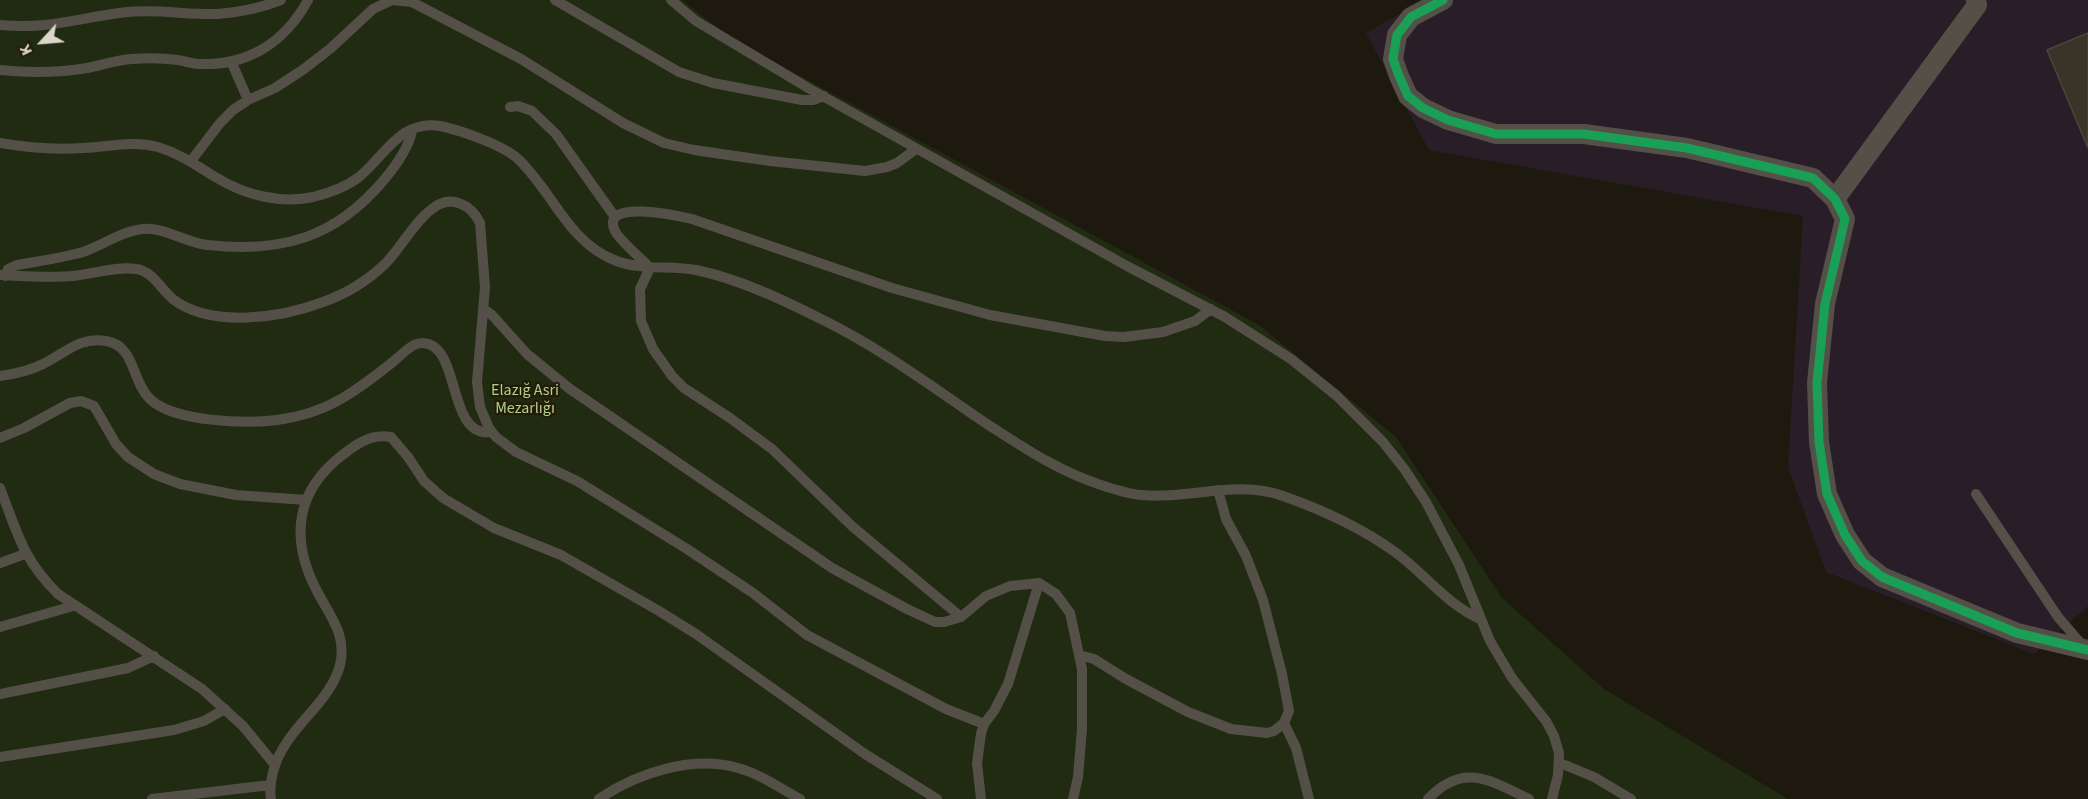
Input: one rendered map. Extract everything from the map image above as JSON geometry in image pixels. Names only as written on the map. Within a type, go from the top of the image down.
[{"type":"street","points":[[1443,0],[1411,17],[1396,35],[1393,59],[1399,76],[1408,96],[1423,108],[1448,120],[1496,134],[1584,134],[1687,148],[1813,178],[1835,199],[1845,219],[1825,304],[1817,383],[1819,442],[1827,494],[1845,535],[1862,561],[1881,577],[2017,633],[2087,649]]},
{"type":"street","points":[[1835,199],[1977,4],[1976,0]]},
{"type":"lane","points":[[0,25],[44,26],[145,11],[217,14],[236,12],[281,0]]},
{"type":"lane","points":[[0,70],[67,71],[121,61],[153,58],[199,64],[231,61],[263,50],[278,40],[301,13],[308,0]]},
{"type":"lane","points":[[191,161],[220,123],[248,100],[275,88],[304,69],[379,5],[392,0],[412,2],[520,59],[635,131],[671,145],[770,161],[865,171],[897,163],[916,149]]},
{"type":"lane","points":[[555,0],[662,64],[696,78],[802,100],[813,100],[824,96]]},
{"type":"lane","points":[[671,0],[696,21],[916,149],[1258,337],[1314,377],[1359,416],[1405,470],[1445,535],[1480,619],[1501,662],[1546,721],[1557,744],[1560,763],[1552,799]]},
{"type":"lane","points":[[231,61],[248,100]]},
{"type":"lane","points":[[510,107],[518,106],[532,111],[556,135],[615,217]]},
{"type":"lane","points":[[0,143],[58,149],[129,142],[157,147],[191,161],[223,182],[250,193],[277,199],[305,198],[334,191],[354,180],[395,138],[438,125],[499,147],[518,159],[578,236],[589,246],[620,262],[650,268],[681,267],[716,275],[821,319],[881,351],[1036,456],[1078,477],[1140,495],[1246,489],[1279,494],[1361,531],[1411,565],[1464,612],[1480,619]]},
{"type":"lane","points":[[3,275],[16,265],[84,251],[126,233],[145,229],[161,230],[190,242],[245,247],[284,243],[319,232],[347,217],[375,190],[401,157],[412,131]]},
{"type":"lane","points":[[3,275],[71,276],[135,268],[150,275],[171,297],[196,312],[213,317],[265,315],[323,303],[355,287],[384,265],[434,207],[441,203],[456,202],[471,209],[480,223],[484,309],[477,382],[480,407],[496,437],[516,452],[577,481],[687,549],[753,593],[807,635],[946,709],[984,724]]},
{"type":"lane","points":[[650,268],[617,235],[613,227],[615,217],[620,213],[672,215],[692,219],[892,288],[990,315],[1105,336],[1124,337],[1163,332],[1195,321],[1210,309]]},
{"type":"lane","points":[[650,268],[640,289],[641,321],[653,349],[672,376],[684,388],[772,449],[853,528],[961,617]]},
{"type":"lane","points":[[484,309],[527,354],[548,372],[832,568],[907,609],[935,622],[944,622],[961,617],[986,596],[1020,584],[1039,583],[1056,594],[1066,606],[1072,620],[1082,669],[1083,729],[1078,777],[1073,799]]},
{"type":"lane","points":[[0,376],[32,369],[76,345],[103,340],[112,342],[125,351],[133,364],[140,386],[159,406],[178,413],[219,421],[276,420],[305,414],[339,400],[415,344],[422,343],[435,347],[443,356],[462,412],[478,430],[492,432]]},
{"type":"lane","points":[[0,438],[70,403],[81,401],[94,406],[116,444],[128,457],[154,474],[180,484],[237,495],[306,500]]},
{"type":"lane","points":[[271,799],[270,785],[275,765],[289,737],[332,685],[341,662],[341,638],[338,626],[318,592],[305,560],[300,530],[306,500],[317,479],[340,457],[367,438],[383,435],[392,437],[424,481],[443,498],[495,528],[561,555],[659,611],[696,634],[865,754],[937,799]]},
{"type":"lane","points":[[1079,655],[1094,659],[1188,712],[1231,729],[1267,733],[1274,731],[1284,723],[1289,711],[1263,600],[1246,556],[1226,519],[1218,490]]},
{"type":"lane","points":[[1,491],[25,554],[44,580],[73,606],[202,689],[225,709],[275,765]]},
{"type":"lane","points":[[1976,494],[2058,617],[2087,649]]},
{"type":"lane","points":[[0,563],[25,554]]},
{"type":"lane","points":[[981,799],[977,754],[984,724],[994,711],[1008,684],[1039,583]]},
{"type":"lane","points":[[0,627],[73,606]]},
{"type":"lane","points":[[0,694],[128,668],[154,656]]},
{"type":"lane","points":[[0,757],[174,729],[204,720],[225,709]]},
{"type":"lane","points":[[1284,723],[1296,748],[1309,799]]},
{"type":"lane","points":[[1560,763],[1594,777],[1631,799]]},
{"type":"lane","points":[[599,799],[620,786],[653,773],[685,765],[712,764],[726,765],[753,773],[800,799]]},
{"type":"lane","points":[[1428,799],[1449,782],[1469,776],[1488,779],[1529,799]]},
{"type":"lane","points":[[152,799],[270,785]]},
{"type":"shaded area","points":[[1424,0],[2088,0],[2088,606],[2034,654],[1826,572],[1788,467],[1803,216],[1429,150],[1366,33]]},
{"type":"green space","name":"Elazığ Asri Mezarlığı","points":[[0,0],[682,0],[732,39],[1259,325],[1396,437],[1502,598],[1604,689],[1788,799],[0,799]]},
{"type":"building","points":[[2088,33],[2088,148],[2047,50]]},
{"type":"cycle path","points":[[1443,0],[1411,17],[1397,35],[1393,59],[1399,76],[1408,96],[1423,108],[1448,120],[1496,134],[1584,134],[1687,148],[1813,178],[1835,199],[1845,219],[1825,304],[1817,383],[1819,442],[1827,494],[1845,535],[1862,561],[1882,577],[2017,633],[2088,650]]}]
